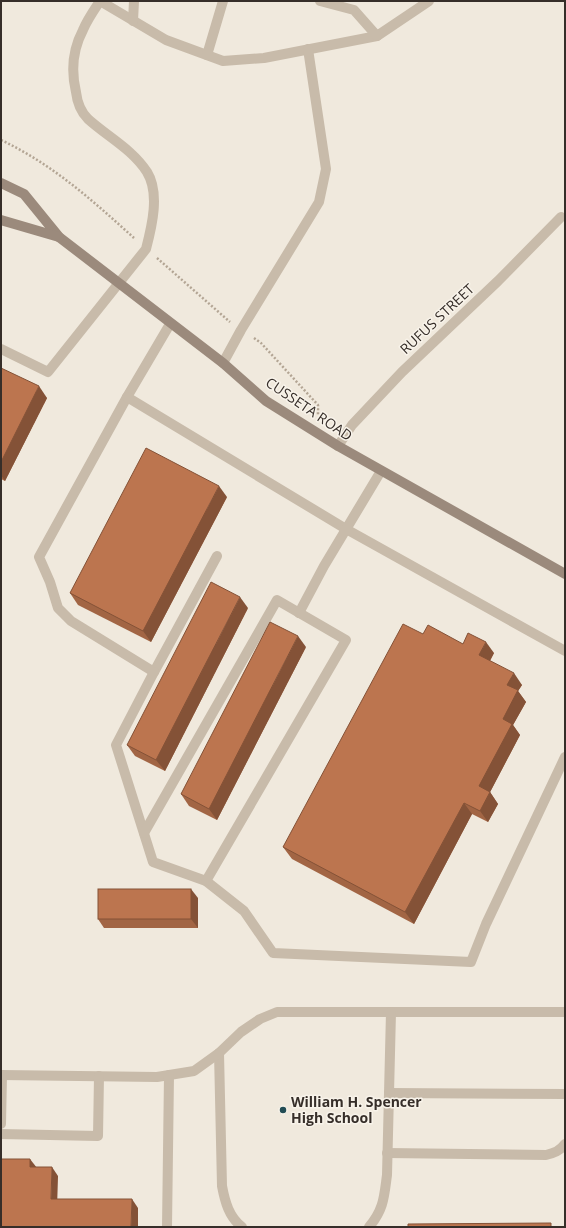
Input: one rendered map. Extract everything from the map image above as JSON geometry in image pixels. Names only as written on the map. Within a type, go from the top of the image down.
[{"type":"street","points":[[1,349],[48,372],[146,249],[154,212],[153,191],[147,172],[130,152],[87,118],[78,103],[73,80],[74,57],[82,30],[100,1],[166,40],[222,60],[236,60],[264,58],[377,36],[429,1]]},
{"type":"street","points":[[133,21],[134,1]]},
{"type":"street","points":[[207,55],[223,1]]},
{"type":"street","points":[[320,1],[354,10],[377,36]]},
{"type":"street","points":[[223,363],[241,330],[319,202],[326,169],[308,49]]},
{"type":"street","name":"CUSSETA ROAD","points":[[1,183],[24,194],[59,237],[170,324],[223,363],[266,401],[380,471],[565,574]]},
{"type":"street","name":"RUFUS STREET","points":[[338,446],[352,425],[402,372],[498,281],[561,217]]},
{"type":"street","name":"CUSSETA ROAD","points":[[1,220],[59,237]]},
{"type":"street","points":[[154,672],[71,620],[58,608],[50,582],[39,557],[127,397],[170,324]]},
{"type":"street","points":[[127,397],[346,529],[565,650]]},
{"type":"street","points":[[299,613],[324,566],[380,471]]},
{"type":"street","points":[[218,556],[154,672],[116,745],[153,862],[206,881],[244,912],[273,953],[471,962],[489,917],[565,757]]},
{"type":"street","points":[[144,833],[277,600],[346,640],[206,881]]},
{"type":"street","points":[[1,1124],[1,1075],[158,1077],[194,1071],[219,1053],[241,1032],[260,1019],[277,1012],[565,1012]]},
{"type":"street","points":[[369,1227],[381,1208],[386,1182],[391,1012]]},
{"type":"street","points":[[219,1053],[222,1186],[226,1205],[237,1223],[242,1227]]},
{"type":"street","points":[[167,1227],[169,1075]]},
{"type":"street","points":[[1,1134],[98,1136],[99,1076]]},
{"type":"street","points":[[389,1093],[565,1094]]},
{"type":"street","points":[[387,1153],[546,1155],[555,1153],[565,1144]]},
{"type":"path","points":[[1,140],[45,164],[75,186],[228,322],[261,343],[318,405],[319,434]]},
{"type":"building","points":[[1,368],[39,386],[1,462]]},
{"type":"building","points":[[146,448],[219,486],[143,631],[70,593]]},
{"type":"building","points":[[211,582],[240,597],[156,760],[127,745]]},
{"type":"building","points":[[270,622],[298,636],[209,809],[181,794]]},
{"type":"building","points":[[403,624],[423,634],[428,625],[463,644],[468,633],[486,642],[479,655],[514,673],[507,685],[518,690],[503,719],[512,724],[479,786],[490,792],[480,811],[464,803],[405,912],[283,847]]},
{"type":"building","points":[[98,889],[191,889],[191,919],[98,919]]},
{"type":"building","points":[[1,1159],[30,1159],[30,1167],[52,1167],[51,1199],[132,1199],[131,1227],[1,1227]]},
{"type":"building","points":[[551,1223],[551,1227],[408,1227],[408,1224]]},
{"type":"place","name":"William H. Spencer High School","points":[[283,1110]]}]
